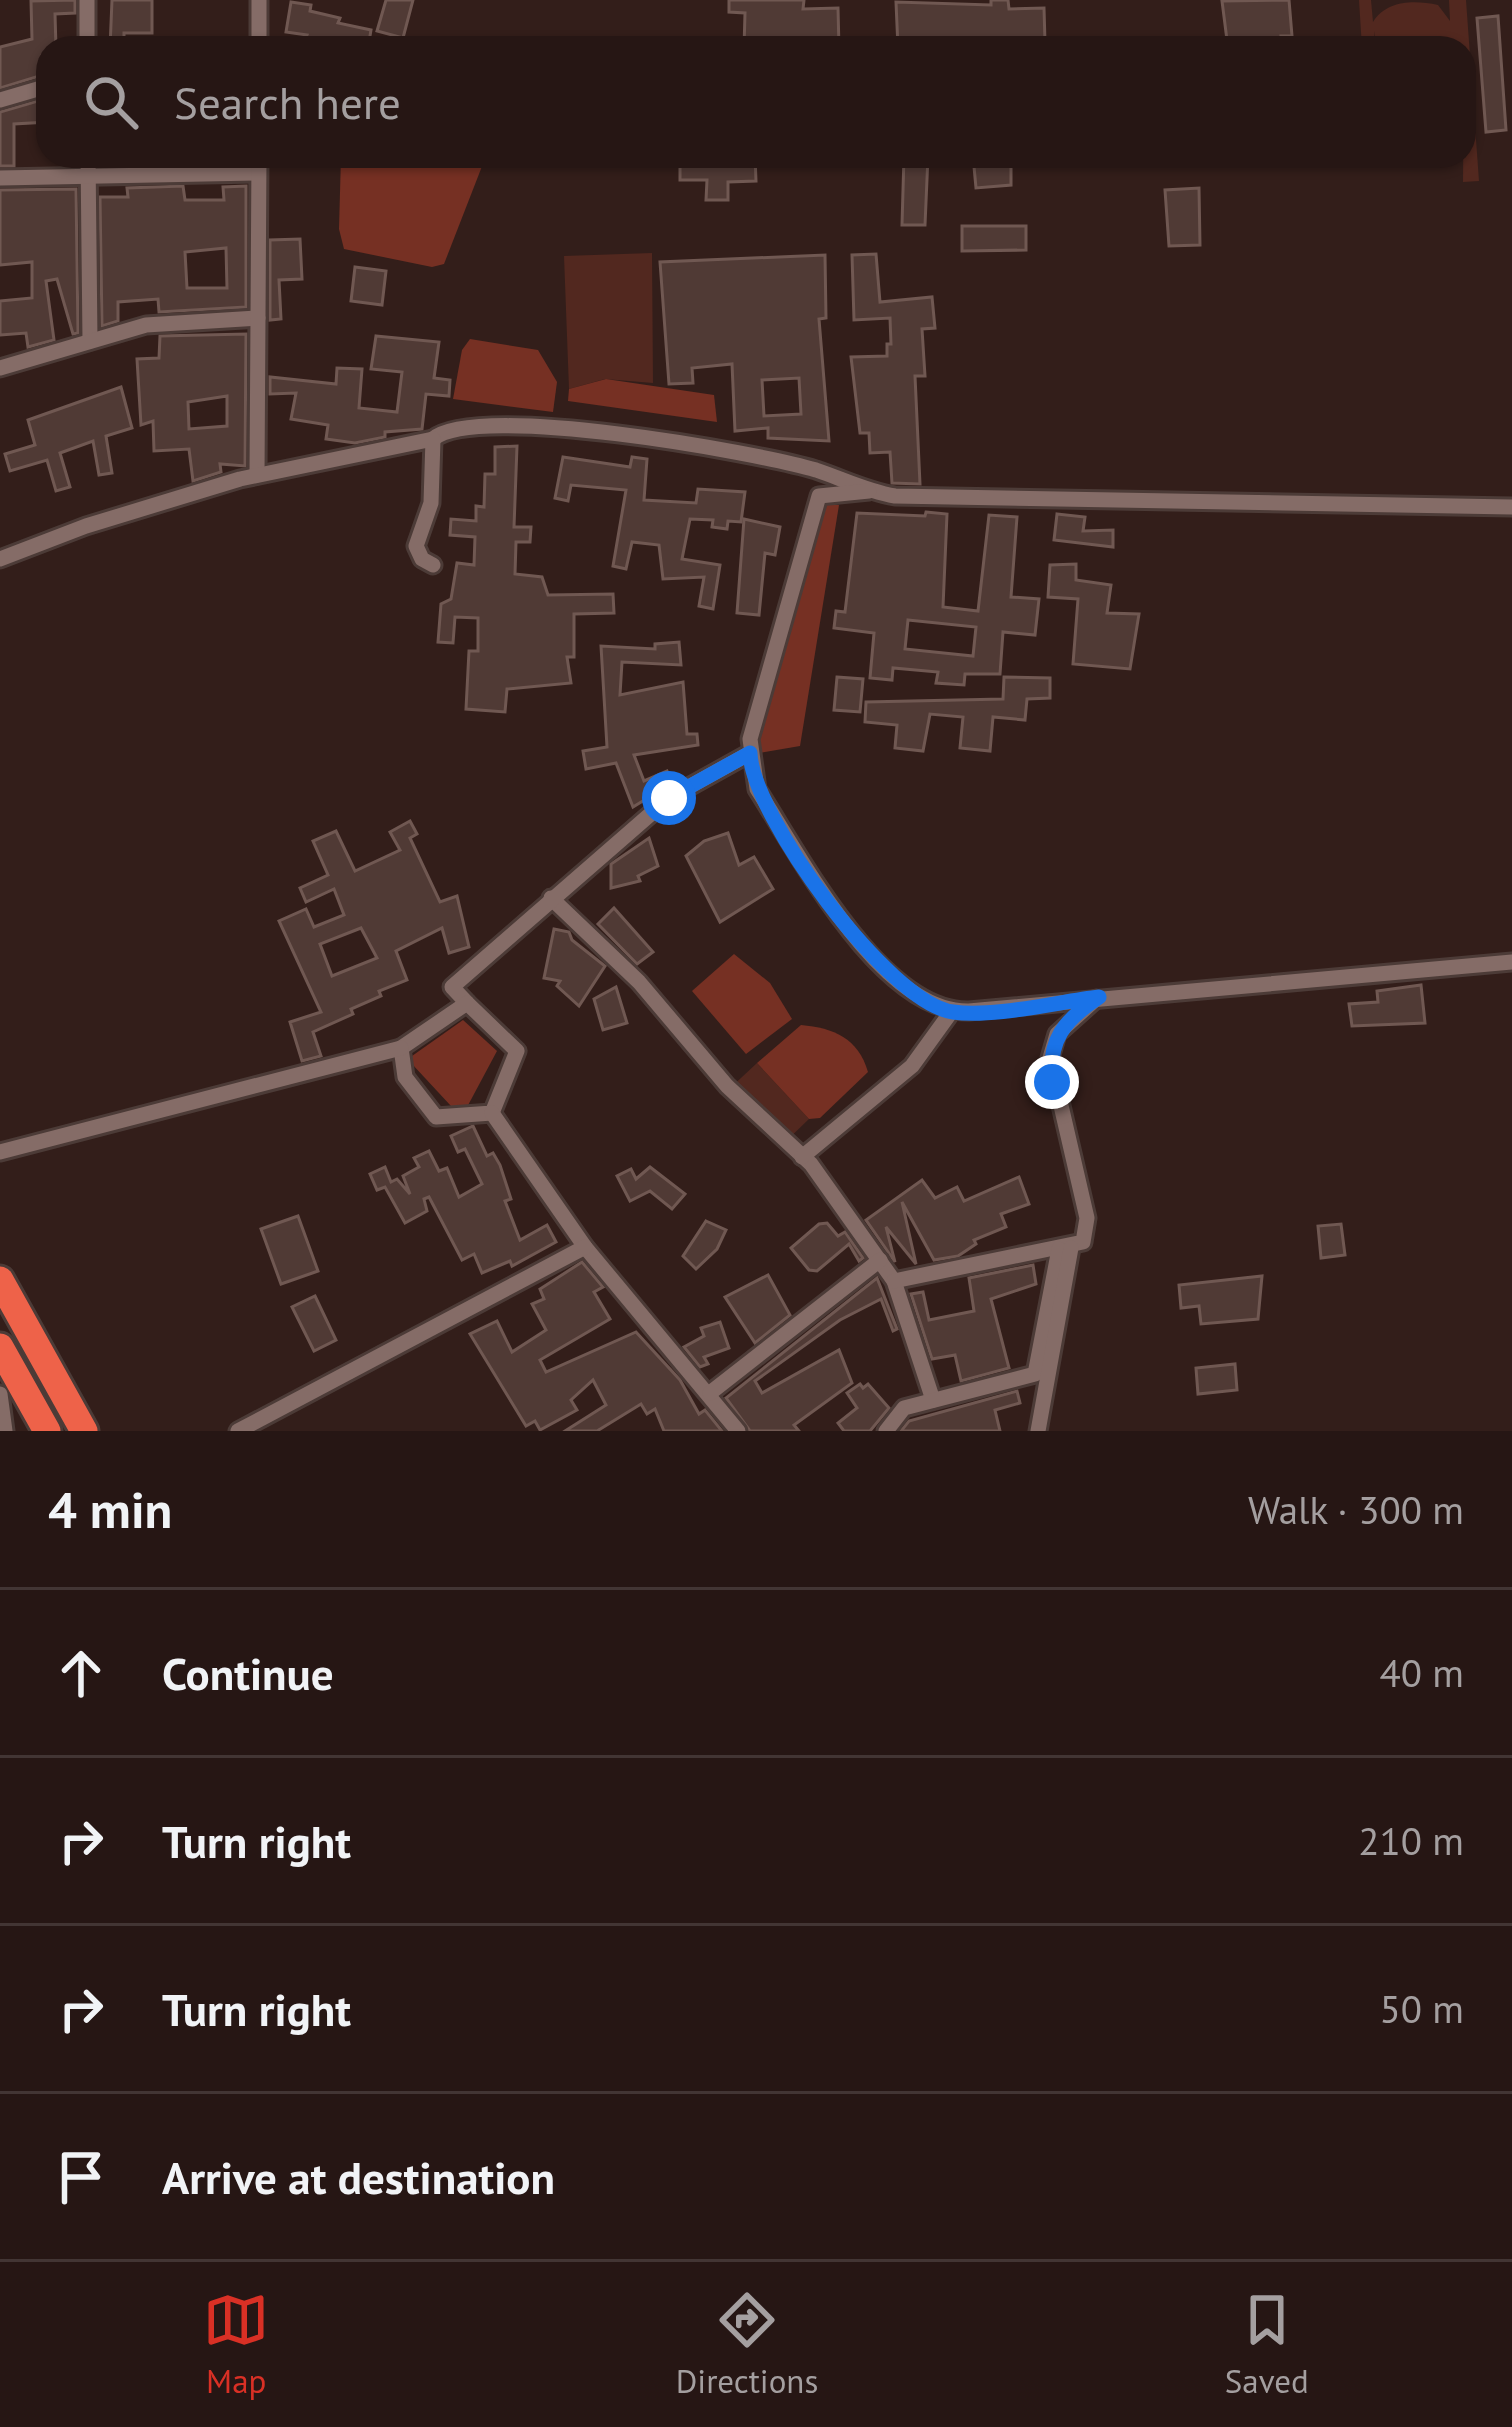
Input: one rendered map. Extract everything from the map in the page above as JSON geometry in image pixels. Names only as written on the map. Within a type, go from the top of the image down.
[{"type":"highway","points":[[0,1280],[84,1431]]},
{"type":"highway","points":[[0,1347],[47,1431]]},
{"type":"street","points":[[87,0],[87,36]]},
{"type":"street","points":[[259,0],[259,36]]},
{"type":"street","points":[[0,100],[36,90]]},
{"type":"street","points":[[88,168],[90,341]]},
{"type":"street","points":[[0,178],[212,168]]},
{"type":"street","points":[[257,475],[259,168]]},
{"type":"street","points":[[0,368],[146,325],[258,318]]},
{"type":"street","points":[[0,559],[86,526],[257,475],[433,439],[446,428],[543,425],[815,470],[869,491]]},
{"type":"street","points":[[433,439],[430,503],[416,546],[422,559],[433,565]]},
{"type":"street","points":[[1512,507],[933,497],[869,491],[819,496],[750,753],[757,789],[836,916],[880,964],[951,1012],[1512,962]]},
{"type":"street","points":[[492,1113],[517,1051],[452,987],[669,798],[750,753]]},
{"type":"street","points":[[551,898],[639,982],[728,1086],[802,1156],[894,1282],[933,1400]]},
{"type":"street","points":[[894,1282],[1083,1242],[1088,1218],[1050,1058],[1057,1034],[1072,1015],[1099,997]]},
{"type":"street","points":[[0,1152],[400,1048],[467,1003]]},
{"type":"street","points":[[802,1156],[912,1066],[951,1012]]},
{"type":"street","points":[[400,1048],[405,1077],[436,1117],[492,1113]]},
{"type":"street","points":[[492,1113],[518,1157],[585,1247],[738,1431]]},
{"type":"street","points":[[238,1431],[585,1247]]},
{"type":"street","points":[[886,1431],[904,1408],[1035,1373],[1065,1248]]},
{"type":"street","points":[[1038,1431],[1065,1248]]},
{"type":"street","points":[[710,1393],[880,1260]]},
{"type":"street","points":[[0,1394],[5,1431]]},
{"type":"shaded area","points":[[1359,0],[1371,0],[1373,22],[1386,9],[1411,2],[1438,5],[1450,21],[1449,0],[1466,0],[1469,36],[1375,36],[1374,31],[1374,36],[1361,36]]},
{"type":"shaded area","points":[[1476,139],[1479,181],[1463,182],[1463,168],[1476,168]]},
{"type":"shaded area","points":[[341,168],[481,168],[444,264],[432,267],[344,249],[339,229]]},
{"type":"shaded area","points":[[652,253],[653,383],[605,379],[569,389],[564,256]]},
{"type":"shaded area","points":[[470,339],[538,350],[557,382],[553,412],[453,399],[462,350]]},
{"type":"shaded area","points":[[606,379],[714,395],[717,422],[568,401],[569,389]]},
{"type":"shaded area","points":[[822,505],[839,505],[800,746],[759,753],[756,742]]},
{"type":"shaded area","points":[[734,954],[770,983],[792,1019],[746,1054],[692,991]]},
{"type":"shaded area","points":[[463,1020],[497,1051],[466,1109],[451,1106],[412,1064],[412,1056]]},
{"type":"shaded area","points":[[801,1025],[843,1037],[858,1051],[868,1072],[820,1118],[809,1119],[757,1063]]},
{"type":"shaded area","points":[[757,1063],[809,1119],[779,1148],[727,1091]]},
{"type":"building","points":[[75,0],[75,13],[55,14],[56,36],[36,36],[36,77],[0,88],[0,47],[32,39],[31,1]]},
{"type":"building","points":[[112,0],[152,0],[152,33],[110,36]]},
{"type":"building","points":[[386,0],[413,0],[404,36],[377,31]]},
{"type":"building","points":[[729,0],[804,0],[803,9],[838,8],[839,36],[744,36],[745,13],[729,12]]},
{"type":"building","points":[[991,0],[1008,0],[1009,9],[1044,8],[1045,36],[897,36],[896,2],[991,5]]},
{"type":"building","points":[[1289,0],[1292,36],[1226,36],[1222,1]]},
{"type":"building","points":[[291,2],[311,5],[310,11],[340,18],[338,23],[371,30],[370,36],[286,32]]},
{"type":"building","points":[[1498,16],[1506,130],[1486,132],[1477,18]]},
{"type":"building","points":[[36,102],[36,123],[14,124],[14,166],[0,166],[0,112]]},
{"type":"building","points":[[680,168],[755,168],[756,181],[728,182],[728,200],[706,200],[707,180],[680,180]]},
{"type":"building","points":[[904,168],[927,168],[925,225],[902,225]]},
{"type":"building","points":[[974,168],[1011,168],[1011,185],[976,188]]},
{"type":"building","points":[[183,186],[185,200],[224,200],[223,187],[246,186],[246,307],[159,312],[158,299],[118,302],[118,321],[102,326],[100,197],[128,197],[127,188]],"holes":[[[226,248],[227,288],[187,288],[185,252]]]},
{"type":"building","points":[[1199,188],[1200,245],[1169,246],[1165,190]]},
{"type":"building","points":[[76,189],[78,333],[73,334],[57,279],[46,281],[54,340],[28,347],[26,333],[0,335],[0,301],[32,298],[32,262],[0,265],[0,190]]},
{"type":"building","points":[[962,226],[1026,226],[1026,250],[962,251]]},
{"type":"building","points":[[300,239],[302,279],[279,280],[281,319],[270,320],[270,240]]},
{"type":"building","points":[[876,254],[880,302],[932,297],[935,328],[922,329],[925,376],[915,376],[920,484],[892,483],[890,452],[870,453],[869,433],[860,433],[851,357],[887,356],[890,318],[854,320],[852,255]]},
{"type":"building","points":[[825,255],[826,318],[819,319],[829,441],[768,438],[768,428],[735,431],[732,364],[692,368],[693,383],[669,384],[660,262]],"holes":[[[799,378],[801,414],[764,416],[762,380]]]},
{"type":"building","points":[[355,267],[386,271],[382,305],[351,301]]},
{"type":"building","points":[[246,334],[245,466],[220,464],[221,472],[193,481],[189,449],[154,451],[153,421],[141,425],[137,359],[159,358],[160,336]],"holes":[[[227,396],[227,426],[189,429],[188,402]]]},
{"type":"building","points":[[376,336],[439,342],[434,378],[450,380],[449,396],[426,394],[422,429],[385,432],[385,437],[355,443],[326,439],[328,425],[291,419],[296,393],[270,394],[270,377],[336,384],[337,368],[362,369],[359,408],[397,412],[402,372],[371,369]]},
{"type":"building","points":[[121,387],[132,428],[106,436],[112,473],[99,475],[93,441],[60,453],[70,487],[56,491],[47,460],[10,471],[5,454],[35,445],[28,420]]},
{"type":"building","points":[[517,446],[514,527],[531,527],[530,542],[516,542],[515,574],[542,577],[548,595],[613,594],[614,613],[574,614],[574,657],[567,657],[571,683],[507,689],[505,712],[466,709],[469,651],[478,651],[478,618],[455,617],[453,643],[438,642],[441,604],[451,599],[457,563],[474,565],[475,537],[450,535],[451,519],[476,521],[476,506],[484,507],[485,474],[495,474],[495,447]]},
{"type":"building","points":[[563,457],[630,467],[632,457],[647,459],[644,500],[696,503],[698,489],[745,492],[741,522],[728,521],[727,529],[712,527],[713,520],[690,519],[682,559],[720,565],[713,609],[699,606],[704,577],[663,579],[659,545],[632,542],[626,569],[613,566],[626,490],[571,485],[568,501],[555,498]]},
{"type":"building","points":[[926,512],[947,514],[943,607],[978,611],[989,515],[1017,517],[1011,597],[1039,599],[1035,635],[1003,632],[1000,674],[965,674],[964,685],[936,683],[938,672],[893,668],[892,680],[870,678],[874,633],[834,628],[836,611],[845,612],[857,513],[925,516]],"holes":[[[908,620],[976,627],[973,656],[905,649]]]},
{"type":"building","points":[[1057,514],[1085,517],[1083,531],[1113,530],[1113,547],[1054,540]]},
{"type":"building","points":[[744,519],[780,527],[775,555],[765,553],[759,615],[737,613]]},
{"type":"building","points":[[1076,564],[1076,580],[1111,585],[1107,613],[1139,614],[1130,669],[1073,664],[1078,599],[1048,597],[1050,565]]},
{"type":"building","points":[[679,642],[681,665],[622,662],[620,695],[683,682],[687,734],[697,734],[698,745],[634,755],[644,781],[667,771],[672,783],[633,807],[616,763],[586,769],[583,751],[607,747],[601,646],[655,649],[655,644]]},
{"type":"building","points":[[837,677],[863,679],[860,712],[834,710]]},
{"type":"building","points":[[1004,677],[1050,678],[1050,698],[1027,699],[1025,720],[993,717],[990,751],[960,748],[963,717],[930,714],[923,751],[895,748],[897,725],[865,722],[866,702],[1003,699]]},
{"type":"building","points":[[410,821],[417,834],[410,838],[440,902],[457,896],[469,947],[449,953],[442,928],[396,951],[407,980],[379,991],[381,996],[351,1009],[353,1014],[313,1032],[321,1056],[302,1061],[290,1022],[321,1012],[279,921],[306,909],[314,927],[344,915],[334,889],[306,902],[300,888],[328,875],[313,841],[336,831],[355,871],[400,850],[390,832]],"holes":[[[361,928],[377,958],[332,976],[320,944]]]},
{"type":"building","points":[[728,833],[739,865],[754,857],[773,889],[720,922],[686,856],[704,841]]},
{"type":"building","points":[[649,838],[658,866],[638,876],[640,881],[611,888],[611,864]]},
{"type":"building","points":[[614,908],[653,952],[637,964],[598,924]]},
{"type":"building","points":[[554,929],[569,932],[572,940],[605,966],[579,1006],[557,986],[560,981],[544,978]]},
{"type":"building","points":[[1421,985],[1425,1023],[1352,1026],[1349,1004],[1378,1002],[1377,991]]},
{"type":"building","points":[[616,987],[627,1023],[603,1030],[594,999]]},
{"type":"building","points":[[473,1126],[487,1156],[493,1153],[500,1165],[511,1199],[505,1201],[520,1240],[547,1225],[556,1242],[512,1266],[510,1261],[482,1273],[474,1254],[462,1260],[429,1197],[424,1199],[427,1211],[405,1223],[385,1187],[377,1190],[370,1174],[385,1167],[391,1182],[397,1179],[410,1194],[403,1176],[419,1167],[414,1158],[429,1151],[439,1171],[447,1168],[459,1197],[482,1184],[465,1149],[458,1152],[451,1136]]},
{"type":"building","points":[[650,1167],[685,1194],[672,1209],[650,1191],[630,1201],[617,1176],[631,1169],[636,1179]]},
{"type":"building","points":[[1019,1177],[1029,1204],[1001,1214],[1006,1227],[974,1240],[976,1244],[958,1256],[934,1260],[902,1202],[916,1264],[886,1227],[895,1262],[866,1220],[922,1180],[935,1198],[957,1187],[964,1201]]},
{"type":"building","points":[[298,1216],[318,1271],[281,1284],[261,1229]]},
{"type":"building","points":[[706,1221],[726,1230],[717,1249],[696,1269],[683,1256]]},
{"type":"building","points":[[827,1223],[838,1236],[845,1232],[863,1258],[859,1261],[849,1244],[817,1271],[809,1270],[791,1248],[819,1224]]},
{"type":"building","points":[[1341,1224],[1345,1255],[1321,1258],[1318,1226]]},
{"type":"building","points":[[582,1262],[603,1287],[594,1292],[610,1319],[540,1360],[546,1372],[636,1332],[680,1380],[699,1414],[705,1410],[722,1431],[664,1431],[655,1409],[647,1414],[641,1404],[597,1431],[565,1431],[606,1405],[593,1380],[571,1400],[577,1410],[540,1430],[535,1421],[526,1426],[470,1334],[497,1321],[512,1352],[546,1330],[532,1304],[544,1299],[540,1289]]},
{"type":"building","points":[[1033,1265],[1036,1284],[991,1299],[1009,1368],[961,1381],[955,1355],[932,1359],[911,1294],[923,1292],[929,1320],[974,1311],[969,1278]]},
{"type":"building","points":[[768,1275],[790,1315],[755,1343],[725,1297]]},
{"type":"building","points":[[1262,1276],[1258,1319],[1201,1324],[1199,1306],[1181,1308],[1179,1285]]},
{"type":"building","points":[[877,1278],[897,1329],[893,1331],[881,1299],[840,1320],[755,1381],[762,1393],[839,1350],[852,1383],[794,1425],[799,1431],[750,1431],[726,1398]]},
{"type":"building","points":[[315,1296],[336,1340],[314,1351],[292,1307]]},
{"type":"building","points":[[720,1322],[729,1348],[704,1357],[708,1364],[700,1367],[684,1347],[704,1336],[701,1328]]},
{"type":"building","points":[[1235,1364],[1237,1390],[1198,1394],[1196,1368]]},
{"type":"building","points":[[860,1384],[863,1388],[868,1384],[889,1408],[870,1431],[844,1431],[838,1423],[857,1408],[847,1393]]},
{"type":"building","points":[[1017,1391],[1020,1403],[995,1410],[1000,1431],[901,1431],[909,1421]]},
{"type":"route","points":[[669,798],[750,753],[757,789],[814,886],[880,964],[933,1004],[951,1012],[1099,997],[1072,1015],[1057,1034],[1050,1058],[1052,1082]]}]
